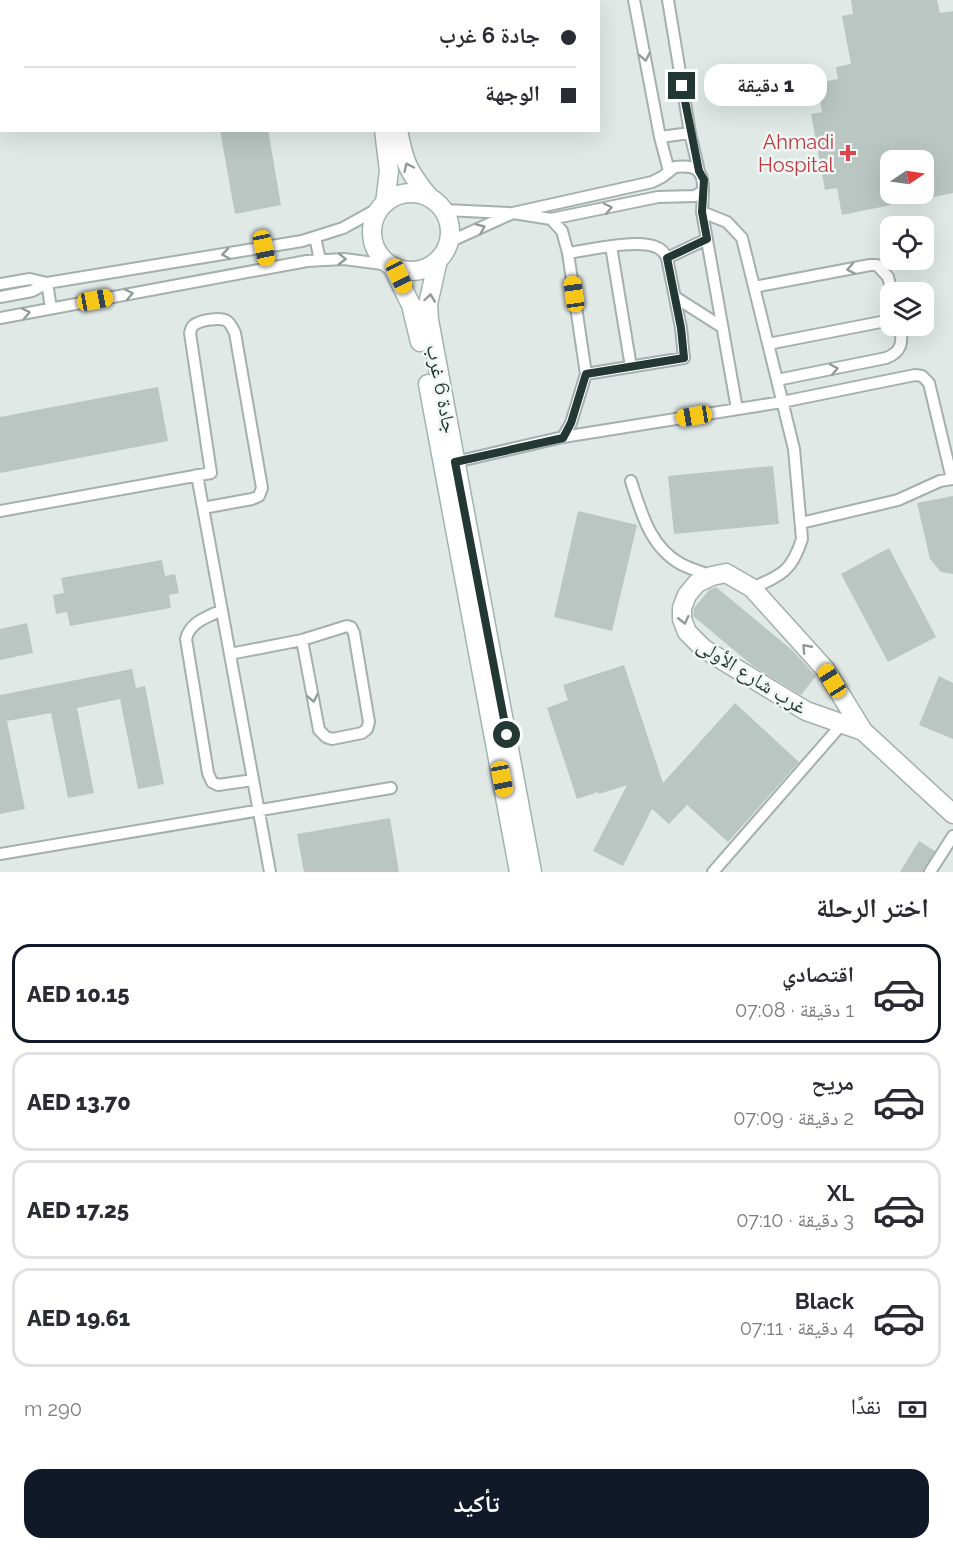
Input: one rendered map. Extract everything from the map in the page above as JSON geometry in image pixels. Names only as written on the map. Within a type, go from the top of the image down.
[{"type":"main road","points":[[384,132],[389,171],[383,205],[373,225],[374,239],[378,251],[391,266],[411,271],[431,266],[438,260],[449,242],[450,231],[444,210],[430,198],[405,164],[398,132]]},
{"type":"main road","points":[[383,205],[396,196],[407,193],[430,198]]},
{"type":"main road","name":"جادة 6 غرب","points":[[438,260],[428,304],[429,320],[532,872]]},
{"type":"main road","name":"جادة 6 غرب","points":[[391,266],[405,290],[415,317],[519,872]]},
{"type":"main road","name":"غرب شارع الأولى","points":[[863,731],[806,711],[704,649],[695,642],[685,626],[682,608],[687,595],[697,583],[726,573],[752,588],[825,669],[863,731],[953,814]]},
{"type":"lane","points":[[634,0],[660,137],[669,171]]},
{"type":"lane","points":[[668,0],[690,133],[699,171],[704,180],[702,212],[737,409]]},
{"type":"lane","points":[[660,137],[690,133]]},
{"type":"lane","points":[[449,242],[513,213],[652,182],[675,167],[693,167],[699,171]]},
{"type":"lane","points":[[444,210],[513,213],[551,219],[658,197],[695,196],[703,191]]},
{"type":"lane","points":[[0,297],[32,291],[47,284],[264,248],[315,237],[343,228],[383,205]]},
{"type":"lane","points":[[702,212],[727,222],[742,238],[794,449],[802,539],[798,553],[783,575],[752,588]]},
{"type":"lane","points":[[551,219],[562,231],[568,253],[586,374],[571,423],[563,438]]},
{"type":"lane","points":[[315,237],[320,260]]},
{"type":"lane","points":[[667,258],[707,239]]},
{"type":"lane","points":[[568,253],[611,246],[646,244],[662,250],[667,258],[675,297],[684,358],[586,374]]},
{"type":"lane","points":[[611,246],[631,367]]},
{"type":"lane","points":[[264,248],[269,268]]},
{"type":"lane","points":[[0,318],[320,260],[355,260],[391,266]]},
{"type":"lane","points":[[754,287],[877,265],[888,277],[889,282]]},
{"type":"lane","points":[[0,284],[30,279],[47,284]]},
{"type":"lane","points":[[47,284],[51,308]]},
{"type":"lane","points":[[675,297],[722,327]]},
{"type":"lane","points":[[0,510],[211,473],[190,333],[192,326],[197,323],[219,319],[226,320],[235,333],[262,488],[259,496],[252,499],[203,508]]},
{"type":"lane","points":[[768,344],[880,322]]},
{"type":"lane","points":[[777,380],[886,358],[896,354],[900,349],[900,336]]},
{"type":"lane","points":[[455,462],[563,438],[782,402],[915,375],[922,376],[929,383],[952,479],[940,481],[898,500],[801,523]]},
{"type":"lane","points":[[197,476],[270,872]]},
{"type":"lane","points":[[630,481],[645,525],[662,549],[680,564],[712,576]]},
{"type":"lane","points":[[222,610],[196,623],[188,630],[186,639],[208,773],[212,782],[218,785],[253,780]]},
{"type":"lane","points":[[230,654],[302,640],[346,626],[351,627],[354,633],[369,722],[367,729],[362,733],[332,739],[319,730],[302,640]]},
{"type":"lane","points":[[713,872],[842,724]]},
{"type":"lane","points":[[0,854],[391,788]]},
{"type":"lane","points":[[930,872],[953,836]]},
{"type":"building","points":[[851,0],[937,0],[940,13],[953,11],[953,193],[934,197],[934,150],[880,150],[880,204],[891,205],[842,215],[837,188],[825,190],[811,114],[822,112],[817,83],[838,79],[836,67],[851,64],[842,16],[853,14]]},
{"type":"building","points":[[220,132],[268,132],[281,205],[235,214]]},
{"type":"building","points":[[158,387],[168,441],[0,473],[0,417]]},
{"type":"building","points":[[773,466],[779,524],[674,534],[668,476]]},
{"type":"building","points":[[953,496],[953,574],[941,572],[930,559],[917,503]]},
{"type":"building","points":[[578,511],[637,525],[612,631],[554,617]]},
{"type":"building","points":[[889,548],[936,637],[888,662],[841,574]]},
{"type":"building","points":[[162,560],[165,576],[175,574],[179,593],[169,595],[171,608],[70,626],[67,612],[56,614],[53,595],[64,593],[61,578]]},
{"type":"building","points":[[716,587],[792,650],[816,676],[801,695],[753,666],[693,616],[694,608],[709,590]]},
{"type":"building","points":[[27,623],[33,653],[0,660],[0,629]]},
{"type":"building","points":[[624,665],[663,783],[735,703],[799,762],[728,842],[687,805],[669,824],[652,809],[623,866],[593,851],[627,785],[577,799],[547,708],[568,700],[563,685]]},
{"type":"building","points":[[132,669],[136,688],[145,686],[164,784],[138,789],[120,699],[77,708],[94,793],[68,798],[51,713],[7,721],[25,809],[0,814],[0,695]]},
{"type":"building","points":[[939,676],[953,683],[953,739],[919,725]]},
{"type":"building","points":[[390,818],[399,872],[304,872],[297,834]]},
{"type":"building","points":[[919,841],[935,851],[923,872],[900,872]]},
{"type":"place","name":"Ahmadi Hospital","points":[[848,153]]},
{"type":"route","points":[[507,735],[455,462],[563,438],[571,423],[586,374],[684,358],[681,328],[667,258],[707,239],[702,212],[704,180],[699,171],[690,133],[682,86]]}]
